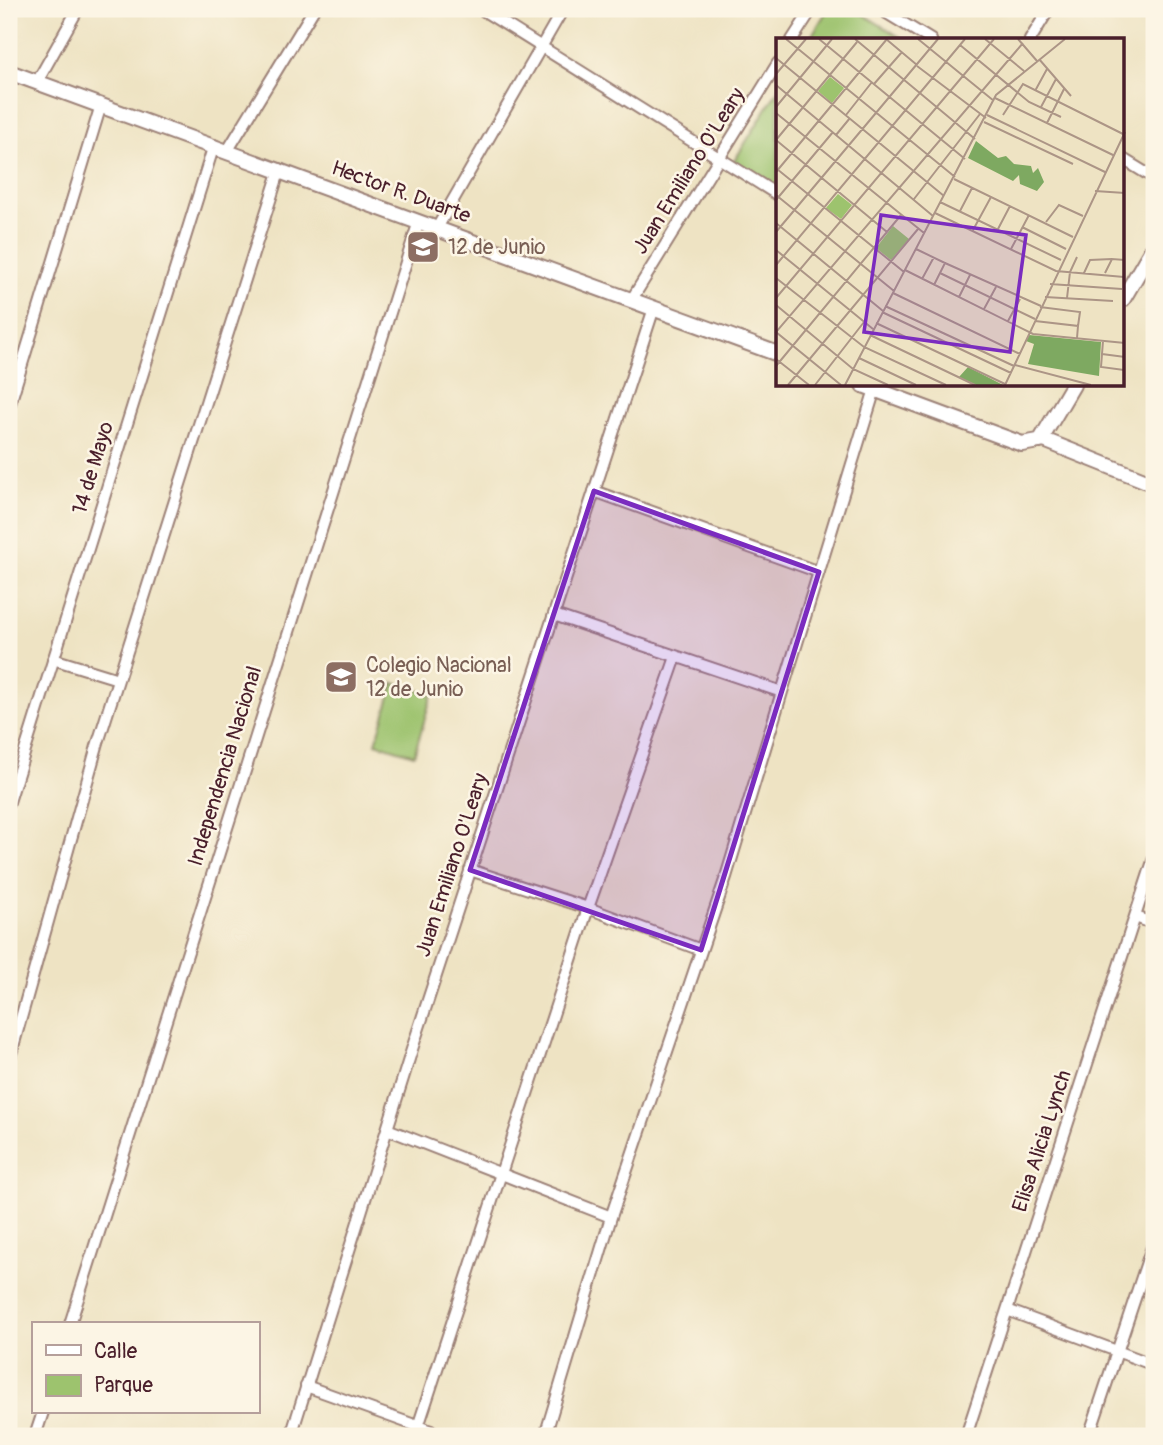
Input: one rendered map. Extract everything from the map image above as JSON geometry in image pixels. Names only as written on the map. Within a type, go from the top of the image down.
[{"type":"street","points":[[37,82],[78,9]]},
{"type":"street","points":[[228,150],[314,9]]},
{"type":"street","points":[[481,9],[718,160],[776,194]]},
{"type":"street","points":[[438,228],[563,9]]},
{"type":"street","points":[[793,38],[812,9]]},
{"type":"street","points":[[880,9],[928,38]]},
{"type":"street","points":[[1031,38],[1049,9]]},
{"type":"street","name":"Juan Emiliano O'Leary","points":[[632,299],[776,66]]},
{"type":"street","name":"Hector R. Duarte","points":[[9,72],[280,169],[776,353]]},
{"type":"street","points":[[9,407],[102,105]]},
{"type":"street","name":"14 de Mayo","points":[[9,802],[214,145]]},
{"type":"street","points":[[1124,160],[1154,178]]},
{"type":"street","points":[[9,1061],[118,679],[280,169]]},
{"type":"street","name":"Independencia Nacional","points":[[71,1322],[419,221]]},
{"type":"street","points":[[1124,297],[1154,246]]},
{"type":"street","name":"Juan Emiliano O'Leary","points":[[290,1436],[470,870],[654,308]]},
{"type":"street","points":[[545,1436],[611,1217],[701,950],[782,692],[819,572],[869,387],[1022,444],[1040,441],[1154,484]]},
{"type":"street","points":[[1040,441],[1072,387]]},
{"type":"street","points":[[594,492],[819,572]]},
{"type":"street","points":[[554,615],[782,692]]},
{"type":"street","points":[[417,1431],[588,908],[676,657]]},
{"type":"street","points":[[53,660],[118,679]]},
{"type":"street","name":"Elisa Alicia Lynch","points":[[966,1436],[1154,858]]},
{"type":"street","points":[[470,870],[588,908],[701,950]]},
{"type":"street","points":[[1136,917],[1154,924]]},
{"type":"street","points":[[387,1129],[611,1217]]},
{"type":"street","points":[[1090,1436],[1154,1241]]},
{"type":"street","points":[[1007,1310],[1154,1365]]},
{"type":"street","points":[[306,1386],[417,1431],[445,1436]]},
{"type":"street","points":[[35,1436],[42,1414]]},
{"type":"highlighted area","points":[[594,491],[819,572],[701,950],[470,870]]},
{"type":"green space","points":[[828,9],[854,9],[902,38],[810,38]]},
{"type":"green space","points":[[776,93],[776,189],[733,163]]},
{"type":"green space","points":[[394,683],[432,695],[414,755],[376,743]]},
{"type":"place","name":"12 de Junio","points":[[423,247]]},
{"type":"place","name":"Colegio Nacional 12 de Junio","points":[[341,677]]}]
